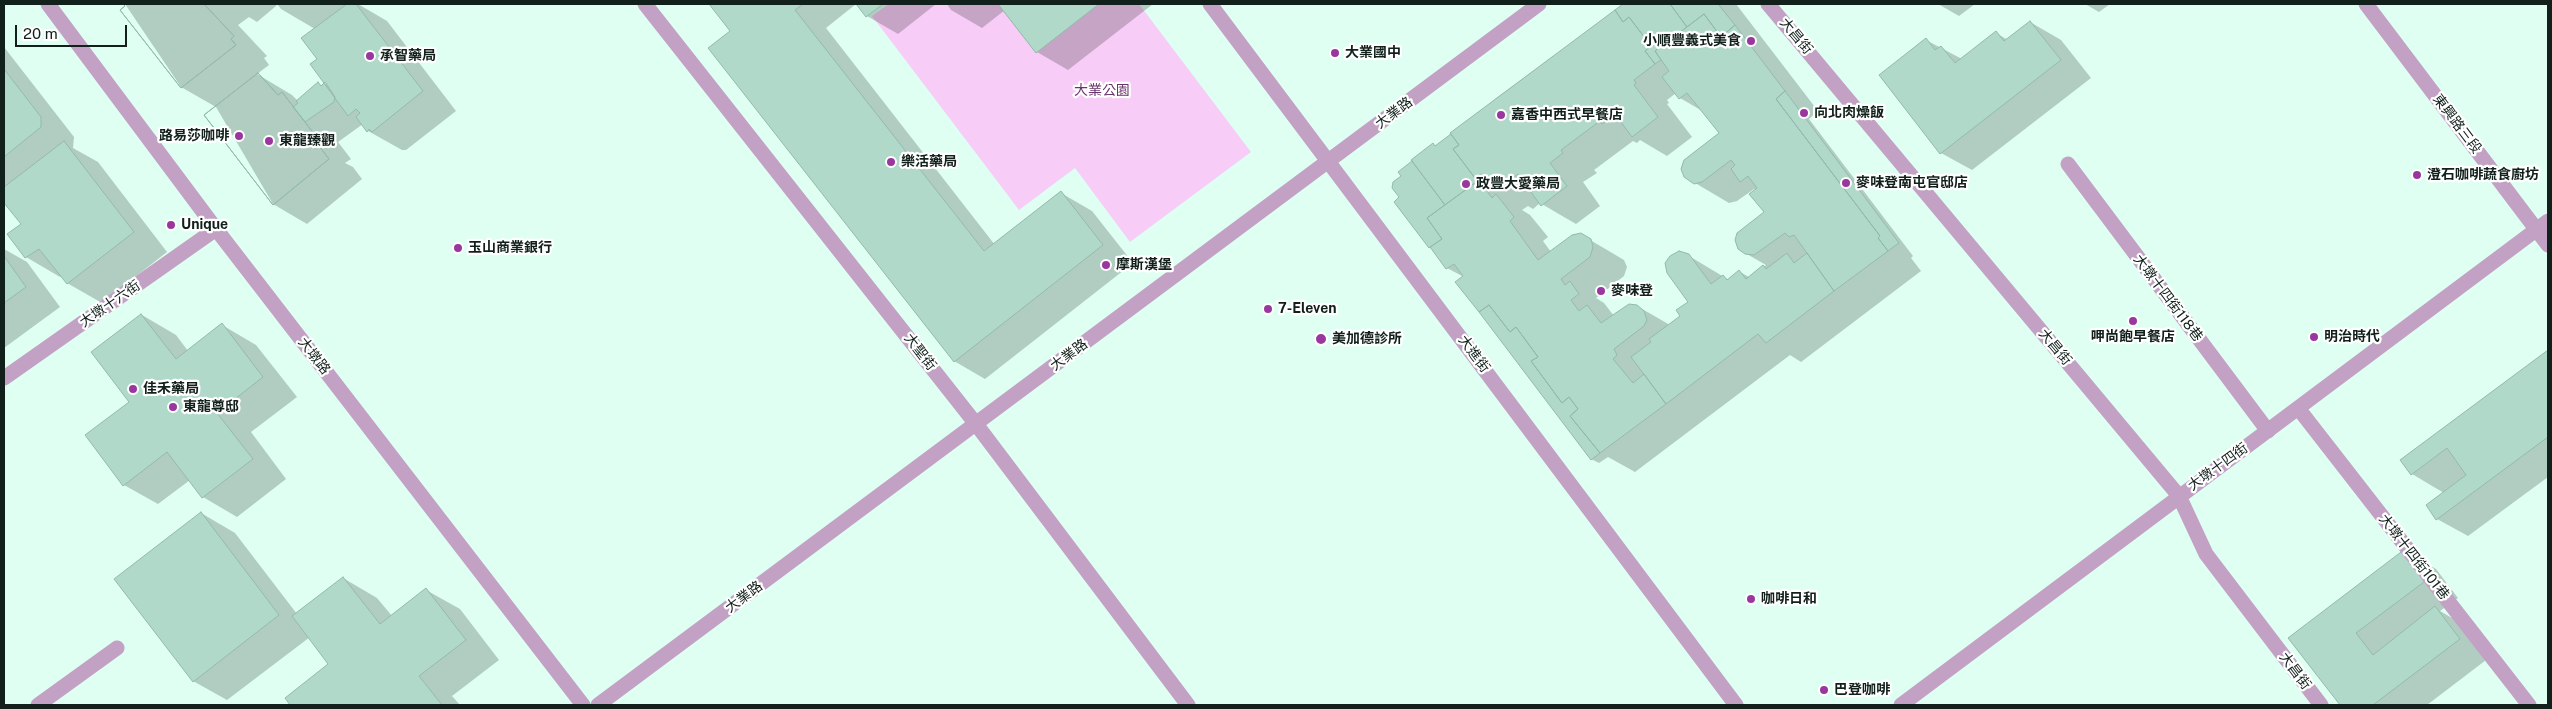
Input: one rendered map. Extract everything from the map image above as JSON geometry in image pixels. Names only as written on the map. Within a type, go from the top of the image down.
[{"type":"street","name":"大墩路","points":[[48,4],[216,229],[583,705]]},
{"type":"street","name":"大聖街","points":[[645,4],[976,424],[1188,705]]},
{"type":"street","name":"大進街","points":[[1210,4],[1736,705]]},
{"type":"street","name":"大業路","points":[[598,705],[1539,4]]},
{"type":"street","name":"大昌街","points":[[1768,4],[2179,496],[2206,554],[2321,705]]},
{"type":"street","name":"東興路三段","points":[[2366,4],[2542,225],[2548,244]]},
{"type":"street","name":"大墩十四街118巷","points":[[2068,164],[2268,431]]},
{"type":"street","name":"大墩十四街","points":[[1901,705],[2542,225]]},
{"type":"street","name":"大墩十六街","points":[[4,378],[216,229]]},
{"type":"street","name":"大墩十四街101巷","points":[[2298,408],[2529,705]]},
{"type":"street","points":[[38,705],[117,648]]},
{"type":"green space","name":"大業公園","points":[[889,4],[1042,4],[1056,22],[1082,4],[1139,4],[1251,152],[1130,242],[1075,168],[1019,210],[872,16]]},
{"type":"building","points":[[123,4],[204,4],[234,36],[231,39],[236,45],[181,88],[120,10],[125,6]]},
{"type":"building","points":[[123,4],[204,4],[234,36],[231,39],[236,45],[181,88],[120,10],[125,6]]},
{"type":"building","points":[[347,4],[356,4],[423,91],[372,132],[369,129],[367,132],[356,117],[360,113],[356,109],[348,116],[310,64],[317,59],[301,38]]},
{"type":"building","points":[[709,4],[803,4],[795,10],[984,251],[1061,191],[1103,245],[954,362],[708,48],[730,31]]},
{"type":"building","points":[[856,4],[883,4],[866,17]]},
{"type":"building","points":[[998,4],[1099,4],[1036,53]]},
{"type":"building","points":[[1623,4],[1670,4],[1687,27],[1655,51],[1661,60],[1655,64],[1645,51],[1651,46],[1629,17],[1623,22],[1615,10]]},
{"type":"building","points":[[1670,4],[1718,4],[1735,25],[1721,37],[1704,14],[1687,27]]},
{"type":"building","points":[[1615,10],[1623,22],[1629,17],[1651,46],[1645,51],[1655,64],[1634,80],[1636,83],[1634,85],[1658,117],[1632,137],[1615,114],[1602,124],[1600,121],[1561,150],[1563,153],[1550,163],[1567,186],[1541,206],[1518,174],[1498,190],[1495,186],[1491,188],[1481,174],[1475,178],[1453,149],[1459,145],[1450,133]]},
{"type":"building","points":[[1704,14],[1721,37],[1735,25],[1785,91],[1776,99],[1880,236],[1878,238],[1888,251],[1834,291],[1794,235],[1789,237],[1785,233],[1754,255],[1745,254],[1738,249],[1735,240],[1737,233],[1764,212],[1749,194],[1757,188],[1748,176],[1740,182],[1731,169],[1735,165],[1731,160],[1702,182],[1694,184],[1684,177],[1681,169],[1684,160],[1719,133],[1687,93],[1679,99],[1662,77],[1669,71],[1655,51]]},
{"type":"building","points":[[2030,21],[2061,60],[1940,154],[1879,75],[1926,38],[1935,50],[1941,46],[1955,63],[1996,31],[2004,41]]},
{"type":"building","points":[[4,69],[41,117],[41,127],[4,157]]},
{"type":"building","name":"東龍臻觀","points":[[258,73],[278,95],[282,92],[318,139],[311,143],[316,149],[319,146],[329,159],[273,205],[204,115]]},
{"type":"building","name":"東龍臻觀","points":[[258,73],[278,95],[282,92],[318,139],[311,143],[316,149],[319,146],[329,159],[273,205],[204,115]]},
{"type":"building","points":[[318,82],[321,86],[325,82],[335,97],[334,102],[305,122],[293,107],[298,103],[296,101]]},
{"type":"building","points":[[1785,91],[1899,243],[1888,251],[1878,238],[1880,236],[1776,99]]},
{"type":"building","points":[[1451,134],[1459,145],[1453,149],[1475,178],[1481,174],[1491,188],[1487,191],[1479,180],[1445,205],[1411,160],[1433,143],[1435,146]]},
{"type":"building","points":[[64,141],[134,232],[67,284],[39,249],[25,258],[7,234],[21,224],[4,203],[4,187]]},
{"type":"building","points":[[1412,161],[1445,205],[1427,218],[1442,239],[1429,248],[1394,202],[1399,197],[1392,188],[1393,182],[1401,176],[1398,172]]},
{"type":"building","points":[[1479,180],[1492,198],[1496,194],[1514,217],[1510,221],[1538,260],[1572,235],[1581,233],[1591,239],[1593,247],[1590,257],[1561,279],[1565,285],[1570,281],[1579,294],[1571,300],[1579,311],[1587,305],[1601,323],[1629,304],[1637,305],[1644,311],[1647,320],[1644,326],[1614,349],[1617,355],[1613,359],[1633,383],[1644,374],[1666,404],[1600,453],[1570,416],[1578,409],[1569,397],[1562,403],[1531,361],[1538,357],[1516,327],[1510,332],[1489,305],[1479,312],[1455,282],[1463,276],[1454,264],[1446,269],[1430,247],[1442,239],[1427,218]]},
{"type":"building","points":[[1679,251],[1689,254],[1711,284],[1723,275],[1727,280],[1739,270],[1746,279],[1763,265],[1766,269],[1787,253],[1794,263],[1807,253],[1834,291],[1766,343],[1758,334],[1666,404],[1631,357],[1651,342],[1649,339],[1680,316],[1676,310],[1688,302],[1667,273],[1665,263],[1670,256]]},
{"type":"building","points":[[4,256],[26,287],[4,303]]},
{"type":"building","points":[[1489,305],[1510,332],[1516,327],[1538,357],[1531,361],[1562,403],[1569,397],[1578,409],[1570,416],[1600,453],[1591,460],[1479,312]]},
{"type":"building","name":"東龍尊邸","points":[[141,314],[176,359],[222,323],[263,377],[217,413],[253,459],[202,498],[167,452],[123,486],[85,435],[129,402],[91,352]]},
{"type":"building","points":[[2548,350],[2548,437],[2436,520],[2426,505],[2466,475],[2447,448],[2411,475],[2400,460]]},
{"type":"building","points":[[201,512],[279,615],[193,682],[114,579]]},
{"type":"building","points":[[2405,549],[2428,579],[2356,633],[2373,655],[2435,606],[2460,639],[2373,705],[2340,705],[2288,638]]},
{"type":"building","points":[[343,577],[380,624],[426,588],[466,640],[419,676],[442,705],[290,705],[285,698],[328,664],[292,616]]},
{"type":"place","name":"小順豐義式美食","points":[[1751,41]]},
{"type":"place","name":"大業國中","points":[[1335,53]]},
{"type":"place","name":"承智藥局","points":[[370,56]]},
{"type":"place","name":"向北肉燥飯","points":[[1804,113]]},
{"type":"place","name":"嘉香中西式早餐店","points":[[1501,115]]},
{"type":"place","name":"路易莎咖啡","points":[[239,136]]},
{"type":"place","name":"東龍臻觀","points":[[269,141]]},
{"type":"place","name":"樂活藥局","points":[[891,162]]},
{"type":"place","name":"澄石咖啡蔬食廚坊","points":[[2417,175]]},
{"type":"place","name":"麥味登南屯官邸店","points":[[1846,183]]},
{"type":"place","name":"政豐大愛藥局","points":[[1466,184]]},
{"type":"place","name":"Unique","points":[[171,225]]},
{"type":"place","name":"玉山商業銀行","points":[[458,248]]},
{"type":"place","name":"摩斯漢堡","points":[[1106,265]]},
{"type":"place","name":"麥味登","points":[[1601,291]]},
{"type":"place","name":"7-Eleven","points":[[1268,309]]},
{"type":"place","name":"呷尚飽早餐店","points":[[2133,321]]},
{"type":"place","name":"明治時代","points":[[2314,337]]},
{"type":"place","name":"美加德診所","points":[[1321,339]]},
{"type":"place","name":"佳禾藥局","points":[[133,389]]},
{"type":"place","name":"東龍尊邸","points":[[173,407]]},
{"type":"place","name":"咖啡日和","points":[[1751,599]]},
{"type":"place","name":"巴登咖啡","points":[[1824,690]]}]
